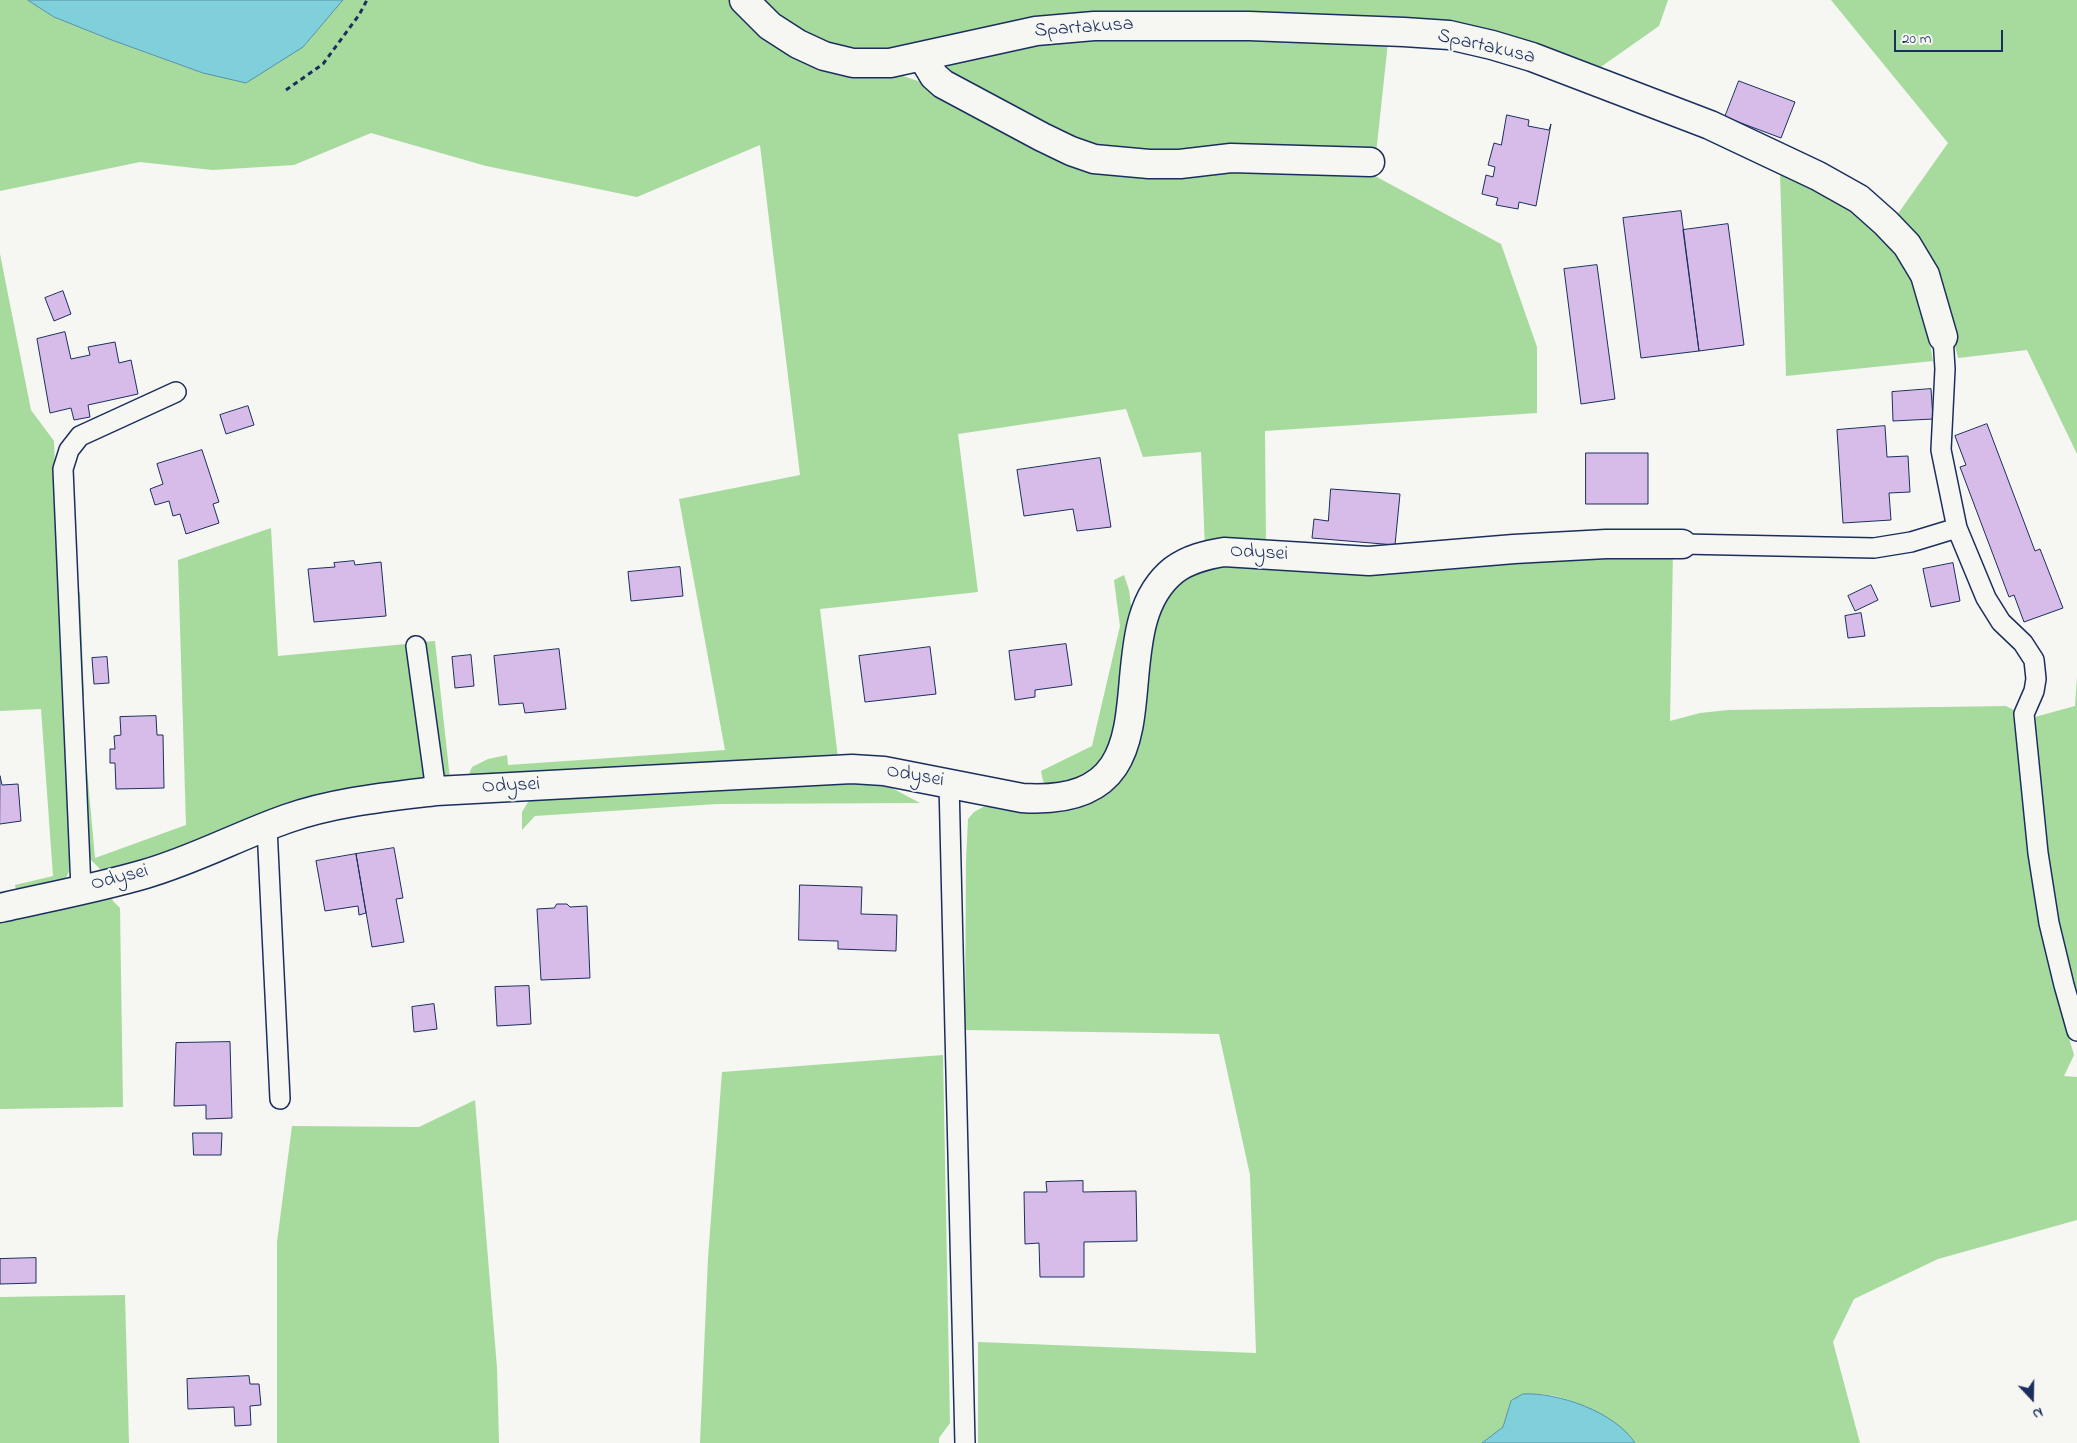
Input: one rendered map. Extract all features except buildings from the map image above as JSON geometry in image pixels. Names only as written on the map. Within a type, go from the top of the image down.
[{"type":"street","name":"Spartakusa","points":[[744,0],[770,26],[798,44],[824,56],[853,63],[890,63],[995,38],[1036,31],[1094,26],[1249,26],[1404,32],[1449,35],[1492,45],[1532,57],[1710,125],[1818,176],[1859,200],[1886,223],[1907,245],[1925,275],[1943,337]]},
{"type":"street","points":[[922,56],[934,76],[943,84],[1042,137],[1071,151],[1094,159],[1149,164],[1231,158],[1370,162]]},
{"type":"street","name":"Odysei","points":[[0,908],[153,871],[320,808],[383,797],[436,791],[852,769],[884,771],[990,793],[1041,799],[1062,798],[1081,792],[1098,782],[1110,771],[1127,739],[1140,631],[1152,598],[1174,570],[1188,562],[1206,555],[1224,552],[1369,561],[1514,548],[1606,544],[1682,544]]},
{"type":"lane","points":[[1943,337],[1946,369],[1940,450],[1957,528],[1986,598],[2001,622],[2023,643],[2034,660],[2036,679],[2034,691],[2024,714],[2038,853],[2049,923],[2077,1030]]},
{"type":"lane","points":[[81,889],[63,470],[69,450],[80,436],[176,392]]},
{"type":"lane","points":[[1682,544],[1874,548],[1911,542],[1957,528]]},
{"type":"lane","points":[[416,646],[436,791]]},
{"type":"lane","points":[[949,783],[965,1443]]},
{"type":"lane","points":[[267,827],[280,1099]]},
{"type":"path","points":[[286,90],[323,64],[359,15],[367,0]]},
{"type":"green space","points":[[0,0],[28,0],[54,17],[203,73],[303,47],[343,0],[736,0],[765,30],[924,83],[1037,144],[1374,169],[1375,176],[1501,244],[1537,347],[1537,413],[1265,431],[1266,547],[1205,548],[1201,452],[1143,457],[1126,409],[958,434],[978,592],[820,609],[838,758],[473,780],[469,774],[472,767],[488,759],[507,755],[508,765],[725,750],[679,499],[800,475],[760,145],[637,197],[486,166],[371,133],[294,165],[212,170],[140,162],[0,191]]},
{"type":"green space","points":[[755,0],[1668,0],[1659,26],[1595,71],[1321,23],[895,52],[825,49]]},
{"type":"green space","points":[[1831,0],[2077,0],[2077,454],[2027,350],[1958,358],[1937,276],[1897,215],[1948,143]]},
{"type":"green space","points":[[1082,34],[1388,42],[1376,154],[1093,151],[950,75],[947,65],[953,57]]},
{"type":"green space","points":[[1780,172],[1845,202],[1896,249],[1922,298],[1933,361],[1786,376]]},
{"type":"green space","points":[[0,254],[31,410],[54,441],[70,856],[68,875],[63,881],[50,889],[17,897],[15,885],[53,876],[41,709],[0,711]]},
{"type":"green space","points":[[271,528],[278,656],[406,644],[426,775],[413,782],[111,871],[100,869],[89,858],[81,759],[86,758],[95,858],[186,825],[178,560]]},
{"type":"green space","points":[[1673,551],[1670,721],[1700,713],[1728,710],[2006,706],[2018,712],[2041,924],[2055,990],[2074,1055],[2064,1076],[2077,1077],[2077,1220],[1938,1259],[1854,1299],[1833,1342],[1860,1443],[1635,1443],[1622,1430],[1589,1409],[1563,1398],[1537,1394],[1511,1401],[1503,1427],[1482,1443],[978,1443],[978,1342],[1256,1353],[1250,1175],[1219,1034],[965,1030],[968,819],[974,812],[983,807],[997,806],[1120,778],[1130,765],[1137,748],[1144,678],[1158,612],[1183,579],[1209,565]]},
{"type":"green space","points":[[1124,575],[1129,590],[1132,613],[1123,708],[1106,756],[1083,780],[1049,787],[1043,781],[1041,771],[1092,746],[1120,626],[1114,580]]},
{"type":"green space","points":[[80,592],[84,696],[79,696],[75,595]]},
{"type":"green space","points":[[435,641],[450,779],[443,780],[423,642]]},
{"type":"green space","points":[[2077,677],[2077,991],[2053,889],[2031,718],[2075,706]]},
{"type":"green space","points":[[856,780],[890,787],[920,803],[717,804],[535,816],[522,830],[522,812],[531,797]]},
{"type":"green space","points":[[110,893],[113,901],[120,908],[123,1107],[0,1109],[0,918]]},
{"type":"green space","points":[[943,1055],[950,1423],[939,1438],[939,1443],[700,1443],[708,1258],[722,1072]]},
{"type":"green space","points":[[475,1100],[497,1368],[499,1443],[277,1443],[277,1242],[292,1126],[419,1127]]},
{"type":"green space","points":[[125,1295],[129,1443],[0,1443],[0,1297]]},
{"type":"water","points":[[28,0],[343,0],[303,47],[246,83],[203,73],[109,39],[54,17]]},
{"type":"water","points":[[1523,1394],[1552,1396],[1585,1406],[1614,1422],[1635,1443],[1482,1443],[1503,1427],[1511,1401]]}]
